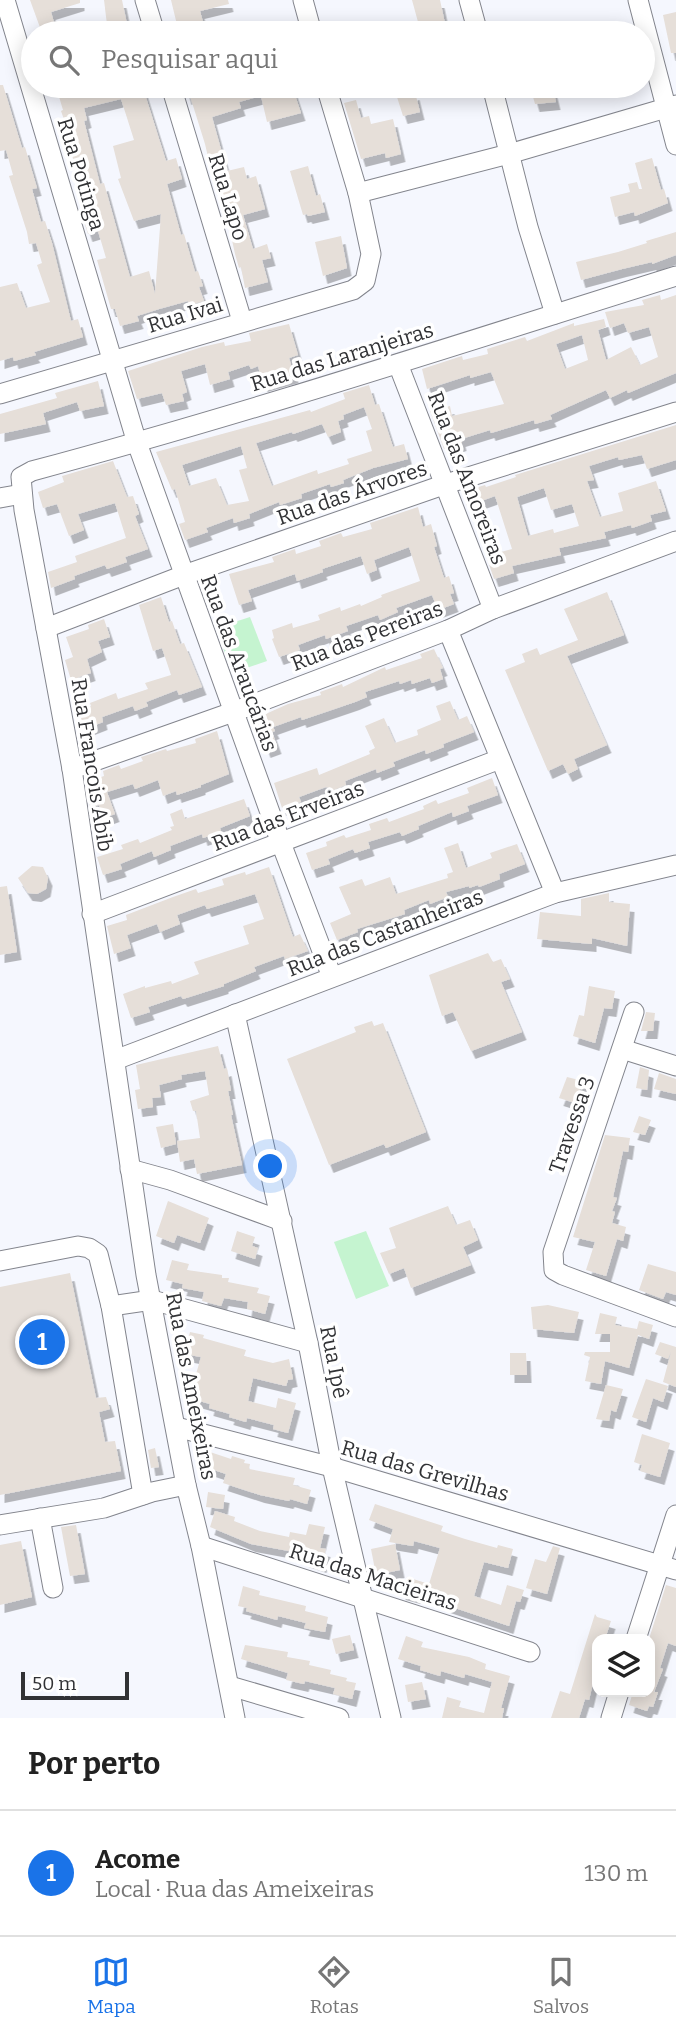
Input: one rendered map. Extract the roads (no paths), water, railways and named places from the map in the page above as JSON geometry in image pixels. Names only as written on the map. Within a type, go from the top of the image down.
[{"type":"street","name":"Rua Potinga","points":[[5,0],[21,53]]},
{"type":"street","points":[[145,0],[151,21]]},
{"type":"street","points":[[303,0],[309,21]]},
{"type":"street","points":[[469,0],[475,21]]},
{"type":"street","points":[[638,0],[644,21]]},
{"type":"street","points":[[655,55],[671,107],[676,145]]},
{"type":"street","name":"Rua Potinga","points":[[35,98],[114,361]]},
{"type":"street","name":"Rua Lapo","points":[[175,98],[242,321]]},
{"type":"street","points":[[330,98],[358,193],[509,154],[671,107]]},
{"type":"street","points":[[495,98],[528,227],[555,314]]},
{"type":"street","name":"Rua Ivai","points":[[0,394],[353,290],[365,281],[371,254],[358,193]]},
{"type":"street","name":"Rua das Laranjeiras","points":[[0,498],[22,486],[32,471],[137,443],[398,364],[676,276]]},
{"type":"street","name":"Rua das Araucárias","points":[[114,361],[137,443],[332,977]]},
{"type":"street","name":"Rua das Amoreiras","points":[[398,364],[493,609]]},
{"type":"street","name":"Rua das Árvores","points":[[46,628],[184,575],[446,484],[676,412]]},
{"type":"street","name":"Rua Francois Abib","points":[[22,486],[72,769],[115,1059]]},
{"type":"street","name":"Rua das Pereiras","points":[[72,769],[233,712],[448,630],[493,609],[676,541]]},
{"type":"street","points":[[448,630],[555,893]]},
{"type":"street","name":"Rua das Erveiras","points":[[92,914],[500,759]]},
{"type":"street","name":"Rua das Castanheiras","points":[[115,1059],[555,893],[676,865]]},
{"type":"street","name":"Travessa 3","points":[[634,1012],[553,1252],[554,1269],[563,1275],[676,1317]]},
{"type":"street","name":"Rua Ipê","points":[[235,1014],[308,1343],[332,1467],[391,1718]]},
{"type":"street","points":[[622,1049],[676,1066]]},
{"type":"street","name":"Rua das Ameixeiras","points":[[115,1059],[152,1300],[186,1485],[201,1546],[235,1718]]},
{"type":"street","points":[[130,1169],[170,1180],[282,1222]]},
{"type":"street","points":[[0,1261],[78,1246],[89,1248],[98,1254],[111,1306],[144,1495]]},
{"type":"street","points":[[111,1306],[152,1300],[308,1343]]},
{"type":"street","name":"Rua das Grevilhas","points":[[176,1427],[332,1467],[668,1567]]},
{"type":"street","points":[[0,1525],[104,1508],[186,1485]]},
{"type":"street","points":[[638,1634],[668,1567],[676,1515]]},
{"type":"street","points":[[40,1518],[53,1588]]},
{"type":"street","name":"Rua das Macieiras","points":[[201,1546],[530,1652]]},
{"type":"street","points":[[230,1686],[339,1718]]},
{"type":"street","points":[[611,1718],[617,1697]]},
{"type":"place","name":"Acome","points":[[42,1342]]}]
